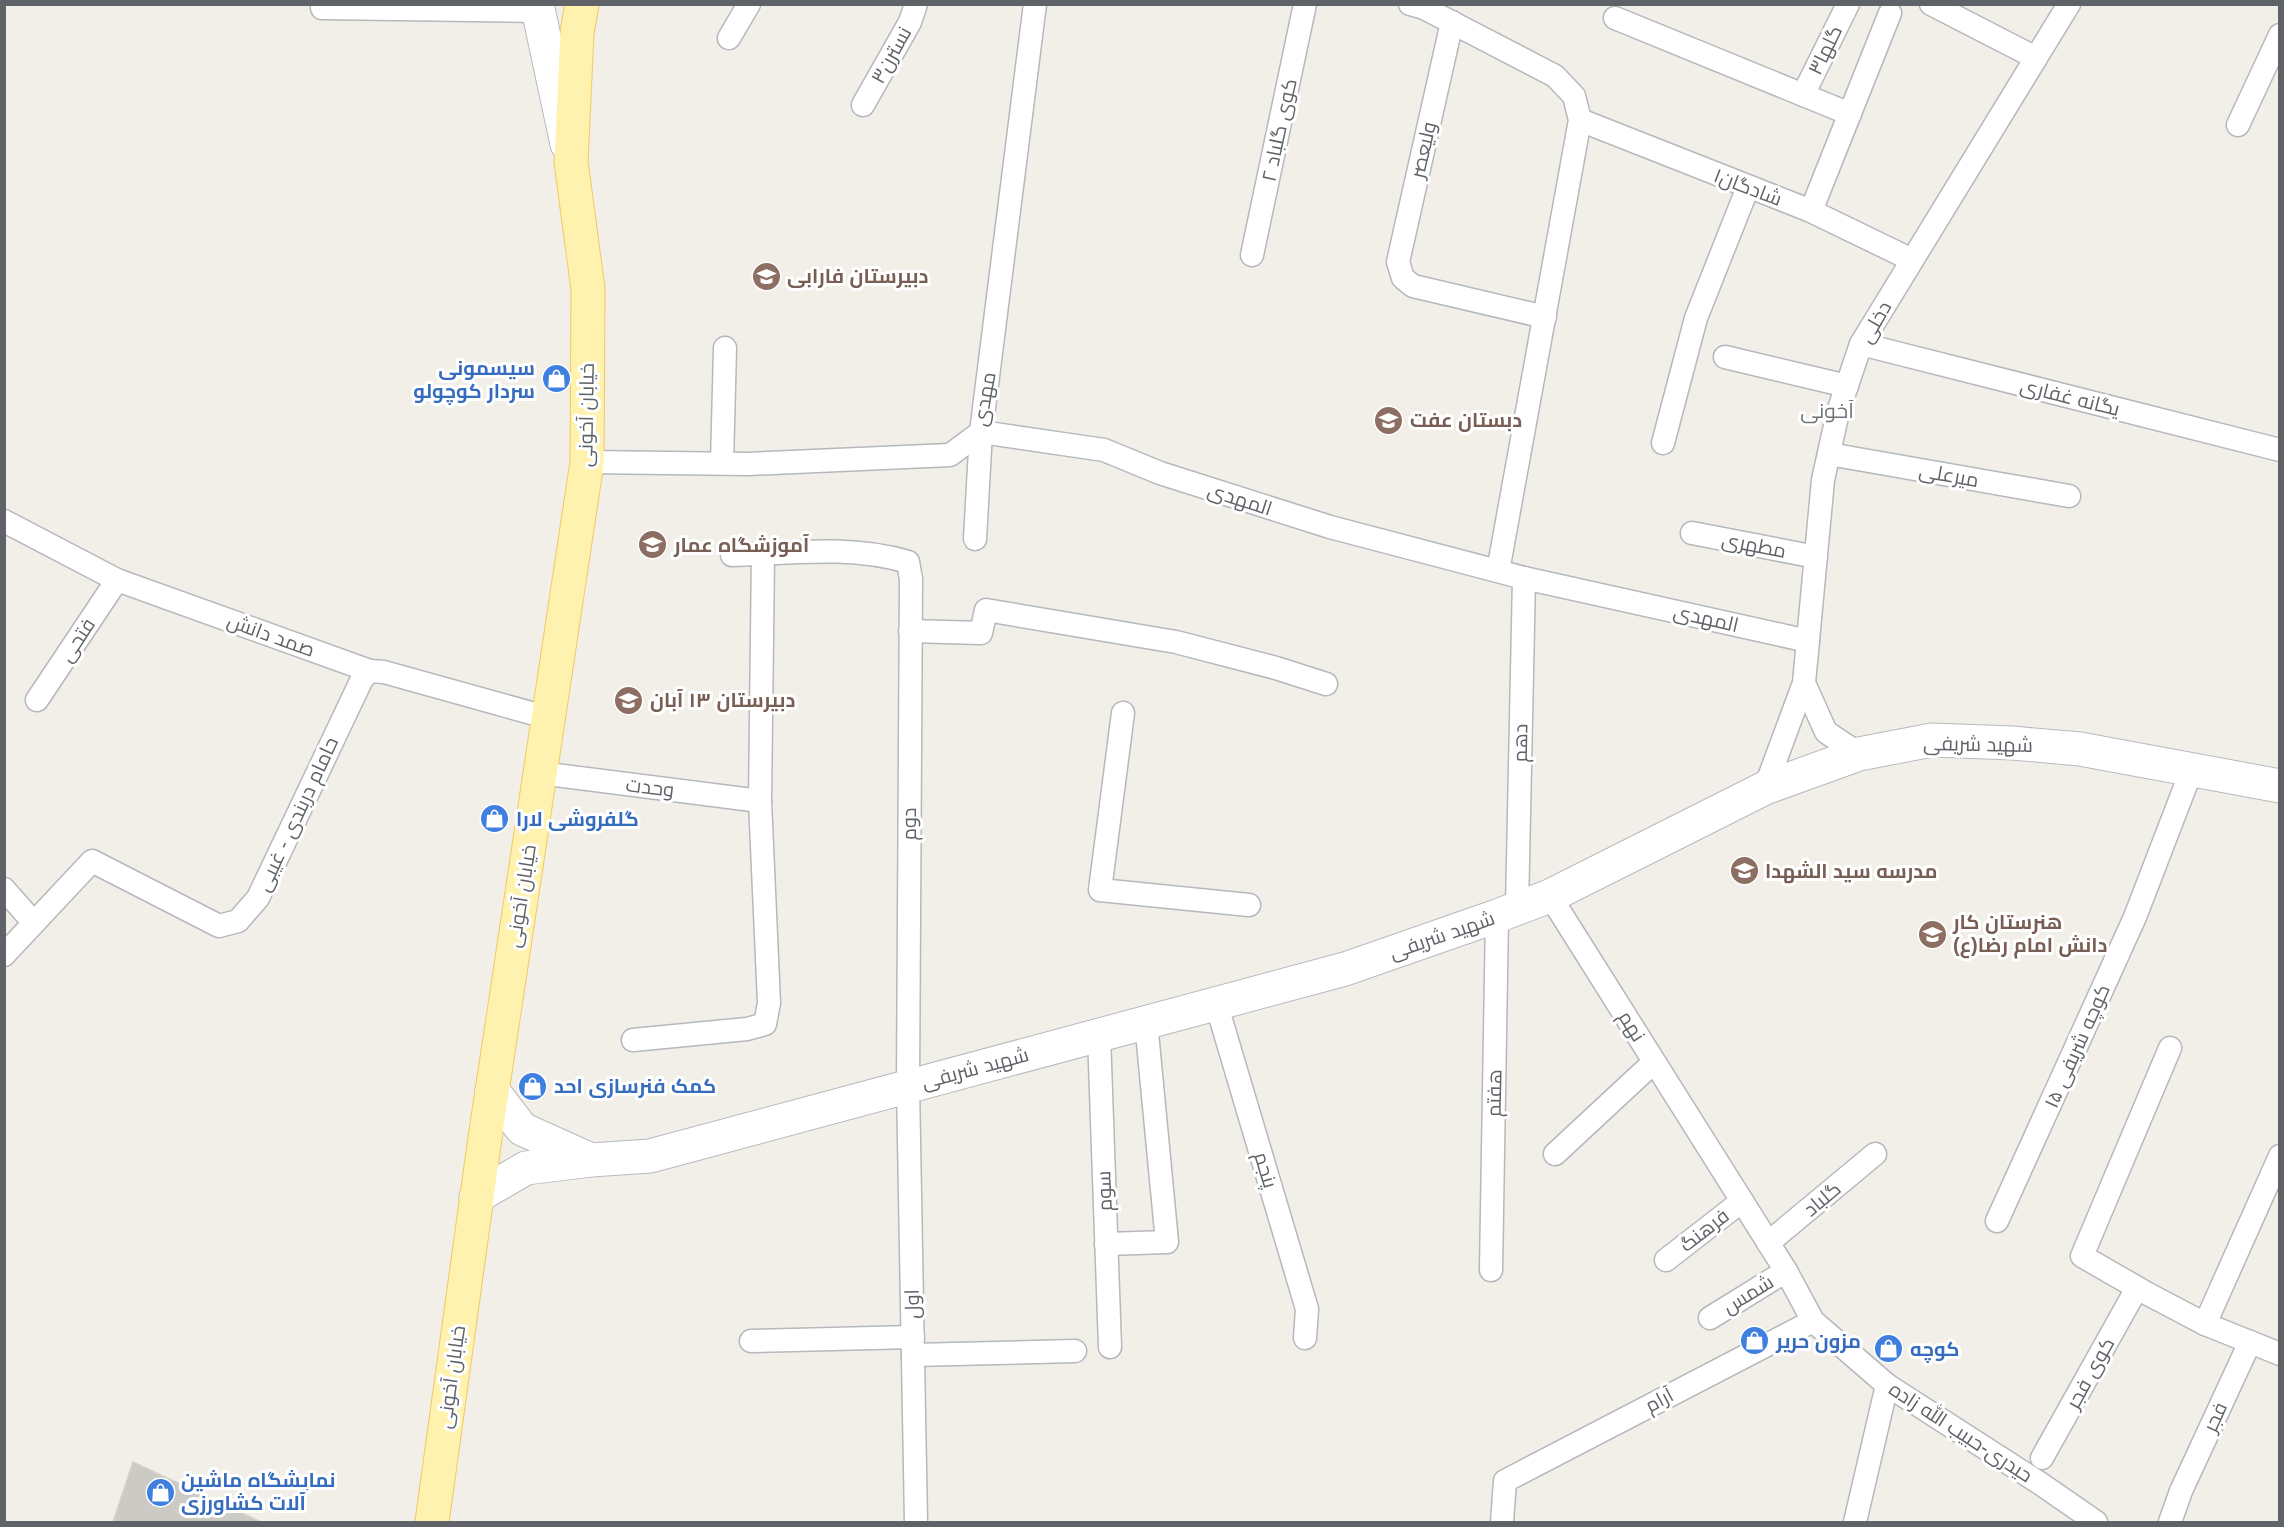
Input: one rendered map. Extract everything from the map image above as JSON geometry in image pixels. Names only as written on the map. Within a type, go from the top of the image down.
[{"type":"main road","name":"خیابان آخونی","points":[[432,1522],[476,1197],[587,462],[588,289],[571,162],[577,33],[582,4]]},
{"type":"main road","points":[[538,8],[571,162]]},
{"type":"main road","name":"شهید شریفی","points":[[476,1197],[526,1168],[650,1156],[1345,969],[1550,896],[1766,788],[1859,754],[1932,740],[2012,743],[2080,749],[2280,786]]},
{"type":"main road","points":[[492,1090],[522,1129],[591,1160]]},
{"type":"street","points":[[729,38],[749,4]]},
{"type":"street","name":"نسترن۳","points":[[863,105],[910,22],[916,4]]},
{"type":"street","name":"مهدی","points":[[587,462],[722,464],[950,455],[981,432],[1035,4]]},
{"type":"street","name":"کوی گلباد ۲","points":[[1252,255],[1305,4]]},
{"type":"street","points":[[1410,4],[1425,8],[1555,76],[1574,96],[1580,120],[1498,571]]},
{"type":"street","name":"گلها۳","points":[[1803,95],[1848,4]]},
{"type":"street","points":[[1931,4],[2036,58]]},
{"type":"street","name":"دخلی","points":[[1766,788],[1804,683],[1823,480],[1838,412],[1861,344],[2069,4]]},
{"type":"street","points":[[322,8],[538,8]]},
{"type":"street","points":[[1811,211],[1890,13]]},
{"type":"street","points":[[1615,18],[1850,114]]},
{"type":"street","name":"ولیعصر","points":[[1452,22],[1398,262],[1403,278],[1413,286],[1545,317]]},
{"type":"street","points":[[2238,125],[2280,35]]},
{"type":"street","name":"شادگان۱","points":[[1580,120],[1811,211],[1912,260]]},
{"type":"street","points":[[1663,443],[1696,318],[1748,187]]},
{"type":"street","name":"یگانه غفاری","points":[[1861,344],[2280,450]]},
{"type":"street","points":[[722,464],[725,348]]},
{"type":"street","points":[[1725,357],[1846,386]]},
{"type":"street","points":[[975,539],[981,432]]},
{"type":"street","name":"المهدی","points":[[981,432],[1104,450],[1160,473],[1330,528],[1524,578],[1808,641]]},
{"type":"street","name":"میرعلی","points":[[1829,454],[2069,496]]},
{"type":"street","name":"صمد دانش","points":[[4,521],[117,580],[370,671],[384,672],[549,718]]},
{"type":"street","name":"مطهری","points":[[1692,533],[1816,557]]},
{"type":"street","name":"دوم","points":[[763,554],[842,552],[893,557],[908,562],[911,579],[908,1086]]},
{"type":"street","points":[[633,1040],[747,1029],[765,1023],[769,1003],[760,801],[763,554],[732,555]]},
{"type":"street","name":"دهم","points":[[1507,912],[1524,578]]},
{"type":"street","name":"فتحی","points":[[37,700],[117,580]]},
{"type":"street","points":[[910,631],[981,633],[986,610],[1176,642],[1276,668],[1326,684]]},
{"type":"street","name":"حامام دربندی - غیبی","points":[[4,955],[92,861],[219,926],[238,921],[258,898],[362,679],[370,671]]},
{"type":"street","points":[[1804,683],[1826,732],[1859,754]]},
{"type":"street","points":[[1123,713],[1100,890],[1249,905]]},
{"type":"street","name":"کوچه شریفی ۱۵","points":[[1997,1221],[2135,917],[2192,769]]},
{"type":"street","name":"وحدت","points":[[540,772],[760,801]]},
{"type":"street","points":[[4,889],[34,923]]},
{"type":"street","name":"نهم","points":[[1550,896],[1714,1156]]},
{"type":"street","name":"هفتم","points":[[1491,1270],[1507,912]]},
{"type":"street","name":"پنجم","points":[[1216,1003],[1308,1309],[1305,1338]]},
{"type":"street","points":[[1106,1244],[1167,1242],[1146,1022]]},
{"type":"street","name":"سوم","points":[[1099,1035],[1110,1347]]},
{"type":"street","points":[[2170,1048],[2082,1256],[2205,1324],[2280,1354]]},
{"type":"street","points":[[1555,1154],[1654,1062]]},
{"type":"street","name":"اول","points":[[908,1086],[916,1522]]},
{"type":"street","name":"گلباد","points":[[1768,1243],[1875,1154]]},
{"type":"street","name":"حیدری-حبیب الله زاده","points":[[1714,1156],[1786,1271],[1813,1321],[1887,1385],[2096,1522]]},
{"type":"street","points":[[2205,1324],[2280,1156]]},
{"type":"street","name":"فرهنگ","points":[[1666,1260],[1742,1201]]},
{"type":"street","name":"شمس","points":[[1710,1317],[1786,1271]]},
{"type":"street","name":"کوی فجر","points":[[2042,1458],[2138,1288]]},
{"type":"street","name":"آرام","points":[[1502,1522],[1505,1481],[1813,1321]]},
{"type":"street","points":[[751,1341],[1075,1351]]},
{"type":"street","name":"فجر","points":[[2170,1522],[2181,1491],[2250,1342]]},
{"type":"street","points":[[1855,1522],[1887,1385]]},
{"type":"building","name":"نمایشگاه ماشین آلات کشاورزی","points":[[133,1462],[261,1522],[113,1522]]},
{"type":"place","name":"دبیرستان فارابی","points":[[766,276]]},
{"type":"place","name":"سیسمونی سردار کوچولو","points":[[556,379]]},
{"type":"place","name":"دبستان عفت","points":[[1389,420]]},
{"type":"place","name":"آموزشگاه عمار","points":[[653,545]]},
{"type":"place","name":"دبیرستان ۱۳ آبان","points":[[629,700]]},
{"type":"place","name":"گلفروشی لارا","points":[[495,819]]},
{"type":"place","name":"مدرسه سید الشهدا","points":[[1744,871]]},
{"type":"place","name":"هنرستان کار دانش امام رضا(ع)","points":[[1932,934]]},
{"type":"place","name":"کمک فنرسازی احد","points":[[533,1086]]},
{"type":"place","name":"مزون حریر","points":[[1755,1341]]},
{"type":"place","name":"کوچه","points":[[1889,1349]]},
{"type":"place","name":"نمایشگاه ماشین آلات کشاورزی","points":[[160,1492]]},
{"type":"district","name":"آخونی","points":[[1827,411]]}]
